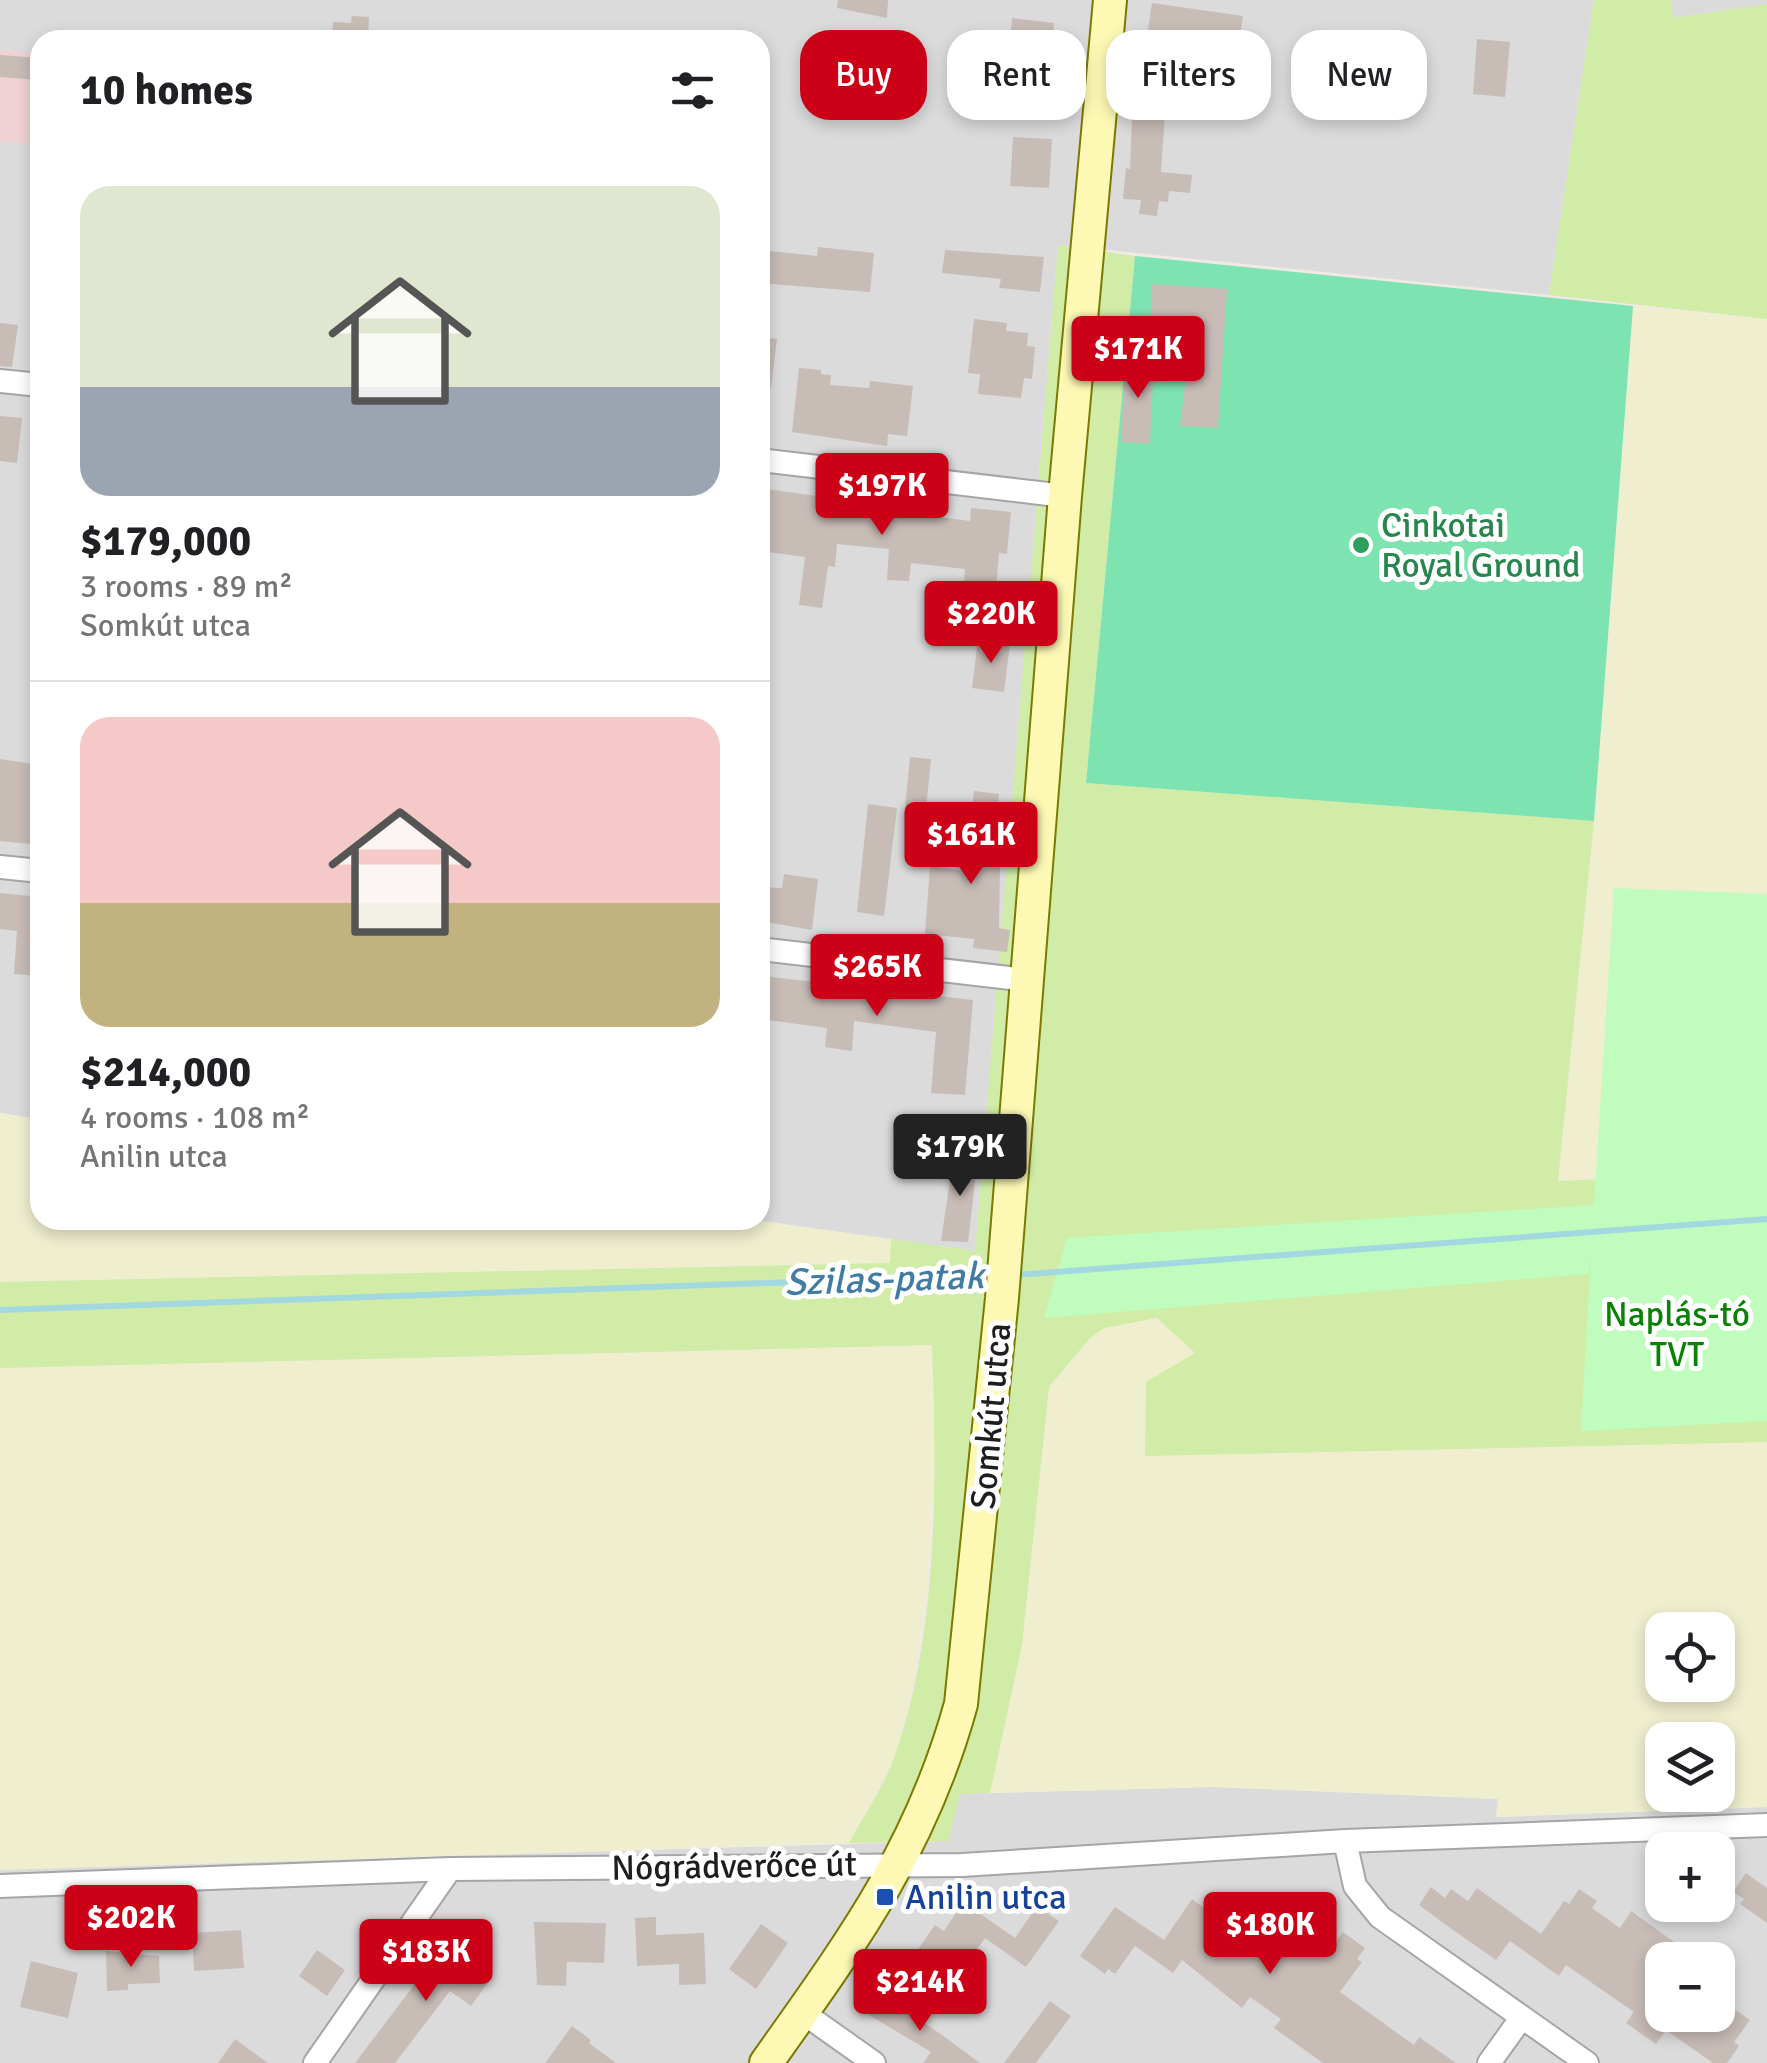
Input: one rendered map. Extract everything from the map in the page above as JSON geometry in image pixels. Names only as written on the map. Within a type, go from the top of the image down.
[{"type":"street","name":"Somkút utca","points":[[766,2063],[900,1864],[946,1757],[962,1704],[1002,1298],[1064,496],[1110,0]]},
{"type":"street","points":[[0,381],[30,384]]},
{"type":"street","points":[[770,461],[1064,496]]},
{"type":"street","points":[[0,867],[30,870]]},
{"type":"street","points":[[770,950],[963,969],[1027,980]]},
{"type":"street","name":"Nógrádverőce út","points":[[7,1885],[450,1869],[978,1864],[1345,1841],[1767,1825]]},
{"type":"street","points":[[1345,1841],[1349,1868],[1364,1902],[1587,2063]]},
{"type":"street","points":[[316,2063],[450,1869]]},
{"type":"street","points":[[0,1905],[7,1885]]},
{"type":"street","points":[[802,2012],[874,2063]]},
{"type":"street","points":[[1489,2063],[1522,2016]]},
{"type":"shaded area","points":[[0,0],[1594,0],[1549,295],[1058,245],[975,1252],[770,1222],[770,30],[30,30],[30,52],[0,50]]},
{"type":"shaded area","points":[[1672,0],[1767,0],[1767,4],[1672,18]]},
{"type":"shaded area","points":[[0,50],[30,52],[30,143],[0,141]]},
{"type":"shaded area","points":[[0,141],[30,143],[30,1118],[0,1113]]},
{"type":"shaded area","points":[[1214,1787],[1499,1799],[1497,1817],[1735,1812],[1735,1808],[1767,1807],[1767,2063],[0,2063],[0,1870],[947,1841],[959,1794]]},
{"type":"green space","points":[[1594,0],[1672,0],[1673,18],[1767,4],[1767,319],[1549,295]]},
{"type":"green space","points":[[1058,245],[1135,256],[1086,783],[1594,821],[1558,1181],[1767,1172],[1767,1442],[1145,1456],[1146,1382],[1195,1353],[1157,1318],[1104,1328],[1090,1338],[1049,1387],[1022,1645],[990,1793],[960,1794],[948,1841],[849,1843],[891,1766],[920,1657],[932,1552],[932,1345],[0,1368],[0,1282],[890,1263],[891,1239],[975,1251]]},
{"type":"green space","name":"Cinkotai Royal Ground","points":[[1135,256],[1633,306],[1594,821],[1086,783]]},
{"type":"green space","points":[[1633,306],[1767,319],[1767,1172],[1558,1181],[1594,821]]},
{"type":"green space","name":"Naplás-tó TVT","points":[[1614,888],[1767,894],[1767,1421],[1581,1431],[1591,1255],[1588,1274],[1044,1318],[1067,1238],[1594,1205]]},
{"type":"green space","points":[[0,1113],[30,1118],[30,1230],[770,1230],[770,1222],[891,1239],[891,1263],[0,1282]]},
{"type":"green space","points":[[1157,1318],[1196,1353],[1146,1382],[1146,1455],[1767,1442],[1767,1807],[1735,1808],[1735,1722],[1645,1722],[1645,1812],[1496,1817],[1498,1799],[1214,1787],[990,1793],[1022,1645],[1049,1387],[1090,1337],[1104,1328]]},
{"type":"green space","points":[[932,1345],[936,1441],[927,1591],[912,1689],[895,1757],[849,1843],[0,1870],[0,1368]]},
{"type":"building","points":[[838,0],[888,0],[887,18],[837,8]]},
{"type":"building","points":[[1152,3],[1243,16],[1241,30],[1148,30]]},
{"type":"building","points":[[352,16],[369,17],[368,30],[333,30],[333,22],[351,23]]},
{"type":"building","points":[[1012,18],[1054,23],[1053,30],[1011,30]]},
{"type":"building","points":[[1477,39],[1510,42],[1505,97],[1473,94]]},
{"type":"building","points":[[0,55],[30,57],[30,79],[0,77]]},
{"type":"building","points":[[1132,120],[1164,120],[1161,172],[1192,175],[1190,193],[1169,191],[1168,202],[1159,201],[1157,216],[1139,214],[1141,200],[1123,199],[1126,168],[1130,169]]},
{"type":"building","points":[[1013,137],[1052,139],[1049,188],[1010,186]]},
{"type":"building","points":[[818,247],[874,253],[870,292],[770,284],[770,251],[817,256]]},
{"type":"building","points":[[945,250],[1044,257],[1040,292],[999,288],[1001,279],[942,273]]},
{"type":"building","points":[[1152,284],[1227,289],[1218,428],[1180,426],[1189,354],[1149,352]]},
{"type":"building","points":[[974,319],[1007,323],[1006,331],[1028,333],[1027,346],[1035,347],[1032,379],[1024,378],[1021,398],[978,394],[980,374],[968,373]]},
{"type":"building","points":[[0,323],[18,325],[12,367],[0,366]]},
{"type":"building","points":[[770,338],[777,339],[770,388]]},
{"type":"building","points":[[1125,358],[1154,359],[1150,444],[1121,442]]},
{"type":"building","points":[[799,368],[831,375],[830,385],[869,388],[870,381],[913,386],[907,436],[888,434],[887,446],[792,432]]},
{"type":"building","points":[[0,416],[22,418],[17,463],[0,461]]},
{"type":"building","points":[[770,489],[851,501],[852,493],[917,498],[916,514],[970,521],[971,508],[1011,512],[1007,554],[999,553],[995,601],[963,597],[965,569],[911,563],[909,581],[887,580],[889,549],[837,544],[835,567],[828,566],[822,608],[799,605],[805,557],[770,552]]},
{"type":"building","points":[[978,640],[1010,644],[1004,692],[972,688]]},
{"type":"building","points":[[910,757],[931,759],[925,820],[904,818]]},
{"type":"building","points":[[0,759],[30,764],[30,844],[0,841]]},
{"type":"building","points":[[974,791],[999,794],[993,863],[1000,863],[999,928],[1010,930],[1007,952],[973,948],[974,939],[925,934],[930,866],[966,871]]},
{"type":"building","points":[[868,804],[897,808],[884,916],[857,912]]},
{"type":"building","points":[[784,874],[818,879],[812,930],[770,923],[770,887],[782,888]]},
{"type":"building","points":[[0,893],[30,896],[30,975],[14,974],[17,931],[0,929]]},
{"type":"building","points":[[770,977],[973,1000],[965,1095],[931,1093],[936,1032],[854,1021],[852,1051],[825,1047],[827,1028],[770,1020]]},
{"type":"building","points":[[954,1153],[978,1156],[968,1242],[941,1241]]},
{"type":"building","points":[[1746,1873],[1767,1888],[1767,1923],[1740,1904],[1744,1899],[1735,1889]]},
{"type":"building","points":[[1431,1887],[1445,1898],[1451,1889],[1468,1901],[1477,1888],[1541,1934],[1564,1901],[1569,1904],[1579,1889],[1597,1901],[1592,1908],[1620,1928],[1631,1911],[1674,1942],[1645,1942],[1645,2032],[1665,2032],[1656,2044],[1626,2023],[1634,2012],[1566,1965],[1559,1976],[1510,1941],[1496,1960],[1419,1905]]},
{"type":"building","points":[[1289,1896],[1311,1912],[1303,1923],[1333,1946],[1343,1932],[1365,1948],[1357,1959],[1362,1962],[1340,1992],[1414,2045],[1419,2037],[1456,2063],[1323,2063],[1274,2028],[1281,2019],[1250,1997],[1242,2008],[1182,1960],[1173,1973],[1135,1946],[1115,1974],[1108,1969],[1105,1974],[1080,1956],[1115,1907],[1164,1940],[1192,1899],[1207,1910],[1215,1898],[1263,1931]]},
{"type":"building","points":[[1037,1906],[1059,1921],[1026,1967],[985,1938],[956,1979],[916,1952],[935,1925],[944,1931],[960,1907],[968,1913],[972,1908],[1015,1938]]},
{"type":"building","points":[[656,1917],[656,1935],[704,1933],[706,1984],[679,1985],[679,1964],[637,1966],[635,1918]]},
{"type":"building","points":[[534,1922],[606,1923],[604,1963],[567,1962],[566,1986],[537,1985]]},
{"type":"building","points":[[761,1924],[788,1943],[756,1989],[729,1969]]},
{"type":"building","points":[[241,1930],[244,1968],[194,1971],[192,1933]]},
{"type":"building","points":[[445,1944],[492,1977],[471,2006],[450,1991],[395,2063],[355,2063]]},
{"type":"building","points":[[317,1950],[345,1970],[327,1996],[299,1976]]},
{"type":"building","points":[[106,1951],[159,1956],[160,1983],[128,1984],[128,1990],[107,1991]]},
{"type":"building","points":[[31,1961],[78,1973],[68,2018],[20,2007]]},
{"type":"building","points":[[883,1995],[980,2063],[923,2063],[931,2052],[869,2015]]},
{"type":"building","points":[[1050,2001],[1071,2016],[1036,2063],[1004,2063]]},
{"type":"building","points":[[1735,2009],[1750,2020],[1734,2042],[1739,2046],[1727,2063],[1713,2063],[1669,2032],[1735,2032]]},
{"type":"building","points":[[572,2026],[591,2040],[589,2043],[616,2063],[545,2063]]},
{"type":"building","points":[[235,2039],[268,2063],[218,2063]]},
{"type":"waterway","name":"Szilas-patak","points":[[1015,1275],[1767,1219]]},
{"type":"waterway","name":"Szilas-patak","points":[[0,1310],[993,1275]]},
{"type":"place","name":"Cinkotai Royal Ground","points":[[1361,545]]},
{"type":"place","name":"Anilin utca","points":[[885,1897]]}]
